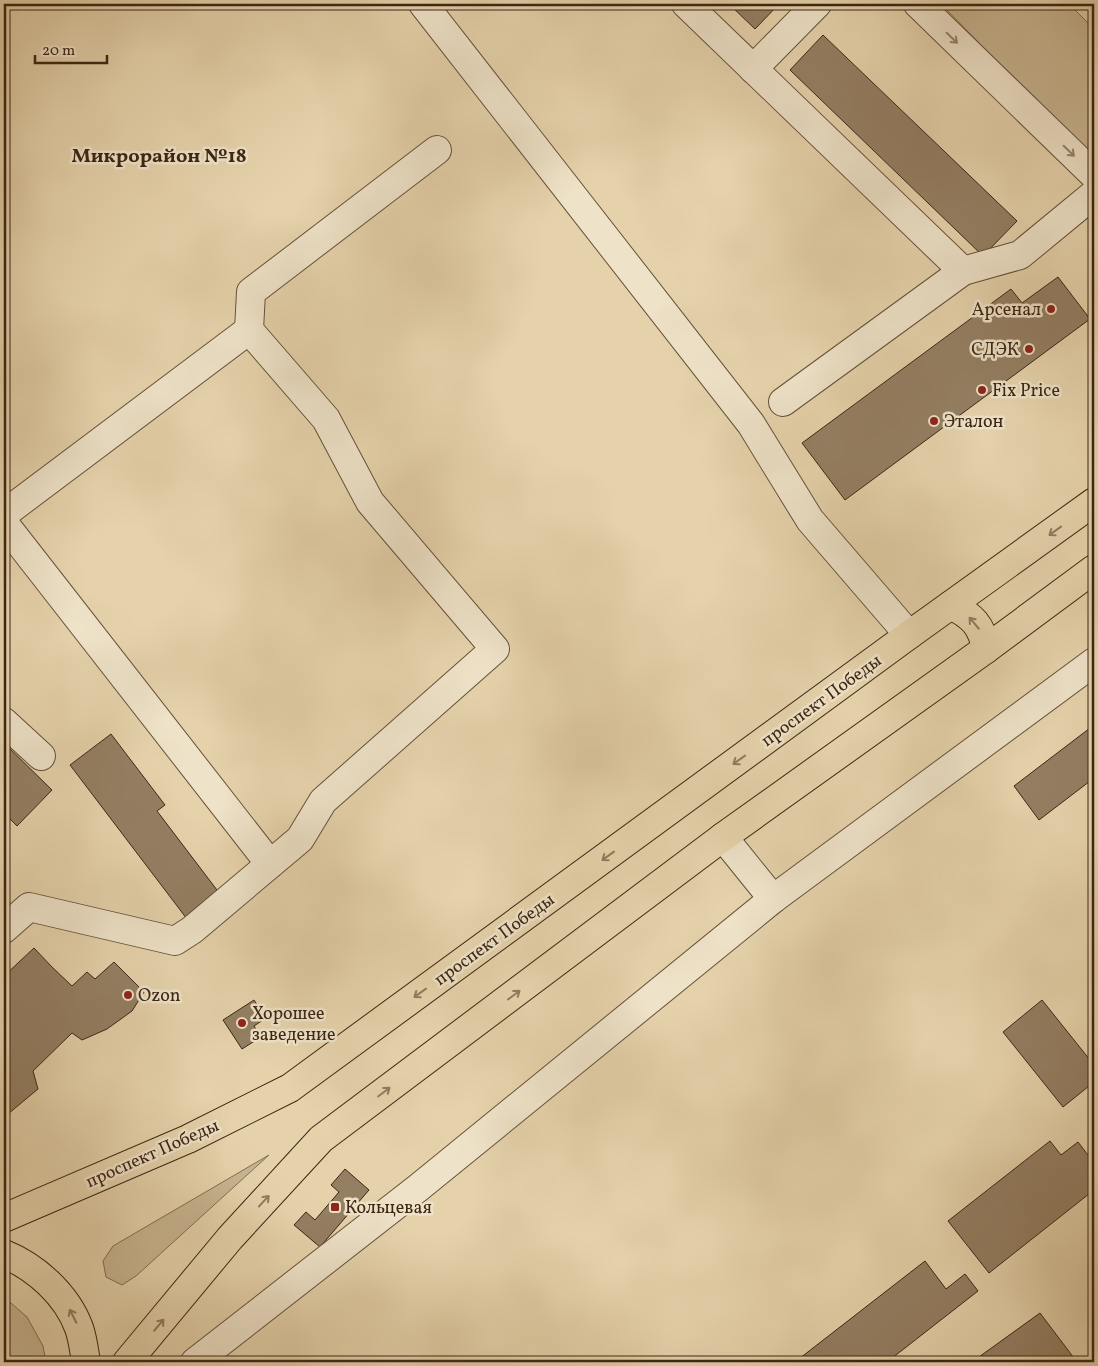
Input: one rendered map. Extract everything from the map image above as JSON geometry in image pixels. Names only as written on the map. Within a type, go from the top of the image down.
[{"type":"main road","name":"проспект Победы","points":[[4,1218],[188,1140],[290,1088],[1094,502]]},
{"type":"main road","points":[[127,1362],[230,1238],[321,1140],[723,837],[986,649],[1094,569]]},
{"type":"main road","points":[[952,605],[964,612],[976,623],[983,635],[986,649]]},
{"type":"main road","points":[[4,1254],[26,1265],[55,1290],[69,1308],[79,1329],[86,1362]]},
{"type":"street","points":[[423,4],[751,424],[810,520],[909,635]]},
{"type":"street","points":[[686,4],[962,271]]},
{"type":"street","points":[[753,69],[817,4]]},
{"type":"street","points":[[918,4],[1094,175]]},
{"type":"street","points":[[4,928],[29,907],[175,941],[192,930],[300,839],[323,801],[495,649],[370,502],[326,419],[249,330],[251,292],[437,150]]},
{"type":"street","points":[[783,402],[962,271],[1020,255],[1094,194]]},
{"type":"street","points":[[4,514],[249,330]]},
{"type":"street","points":[[4,523],[270,864]]},
{"type":"street","points":[[195,1362],[418,1188],[773,898],[1094,662]]},
{"type":"street","points":[[4,722],[41,756]]},
{"type":"street","points":[[723,837],[773,898]]},
{"type":"shaded area","points":[[941,4],[1069,4],[1094,29],[1094,161]]},
{"type":"shaded area","points":[[269,1155],[136,1276],[122,1285],[106,1277],[103,1261],[113,1246]]},
{"type":"shaded area","points":[[4,1297],[27,1317],[43,1346],[46,1362],[4,1362]]},
{"type":"building","points":[[729,4],[779,4],[755,29]]},
{"type":"building","points":[[823,35],[1017,221],[983,256],[790,70]]},
{"type":"building","points":[[1058,277],[1090,319],[845,500],[802,443],[1011,289],[1022,303]]},
{"type":"building","points":[[1094,725],[1094,778],[1039,820],[1014,786]]},
{"type":"building","points":[[111,734],[165,805],[157,811],[220,894],[187,919],[70,765]]},
{"type":"building","points":[[4,743],[52,790],[17,826],[4,813]]},
{"type":"building","points":[[34,948],[72,986],[87,972],[95,979],[114,962],[144,992],[132,1011],[107,1029],[82,1040],[72,1033],[33,1071],[38,1089],[8,1114],[4,1115],[4,976]]},
{"type":"building","name":"Хорошее заведение","points":[[254,1000],[266,1018],[254,1026],[261,1037],[242,1049],[223,1020]]},
{"type":"building","points":[[1042,1000],[1094,1065],[1094,1082],[1063,1107],[1003,1032]]},
{"type":"building","points":[[1050,1141],[1061,1155],[1078,1142],[1094,1163],[1094,1190],[989,1273],[948,1221]]},
{"type":"building","points":[[345,1169],[369,1190],[320,1247],[294,1225],[306,1212],[315,1220],[339,1192],[331,1185]]},
{"type":"building","points":[[925,1261],[946,1289],[965,1274],[978,1291],[887,1362],[795,1362]]},
{"type":"building","points":[[1040,1313],[1077,1362],[972,1362]]},
{"type":"place","name":"Арсенал","points":[[1051,309]]},
{"type":"place","name":"СДЭК","points":[[1029,349]]},
{"type":"place","name":"Fix Price","points":[[982,390]]},
{"type":"place","name":"Эталон","points":[[934,421]]},
{"type":"place","name":"Ozon","points":[[128,995]]},
{"type":"place","name":"Хорошее заведение","points":[[242,1023]]},
{"type":"place","name":"Кольцевая","points":[[335,1207]]},
{"type":"district","name":"Микрорайон №18","points":[[159,155]]}]
